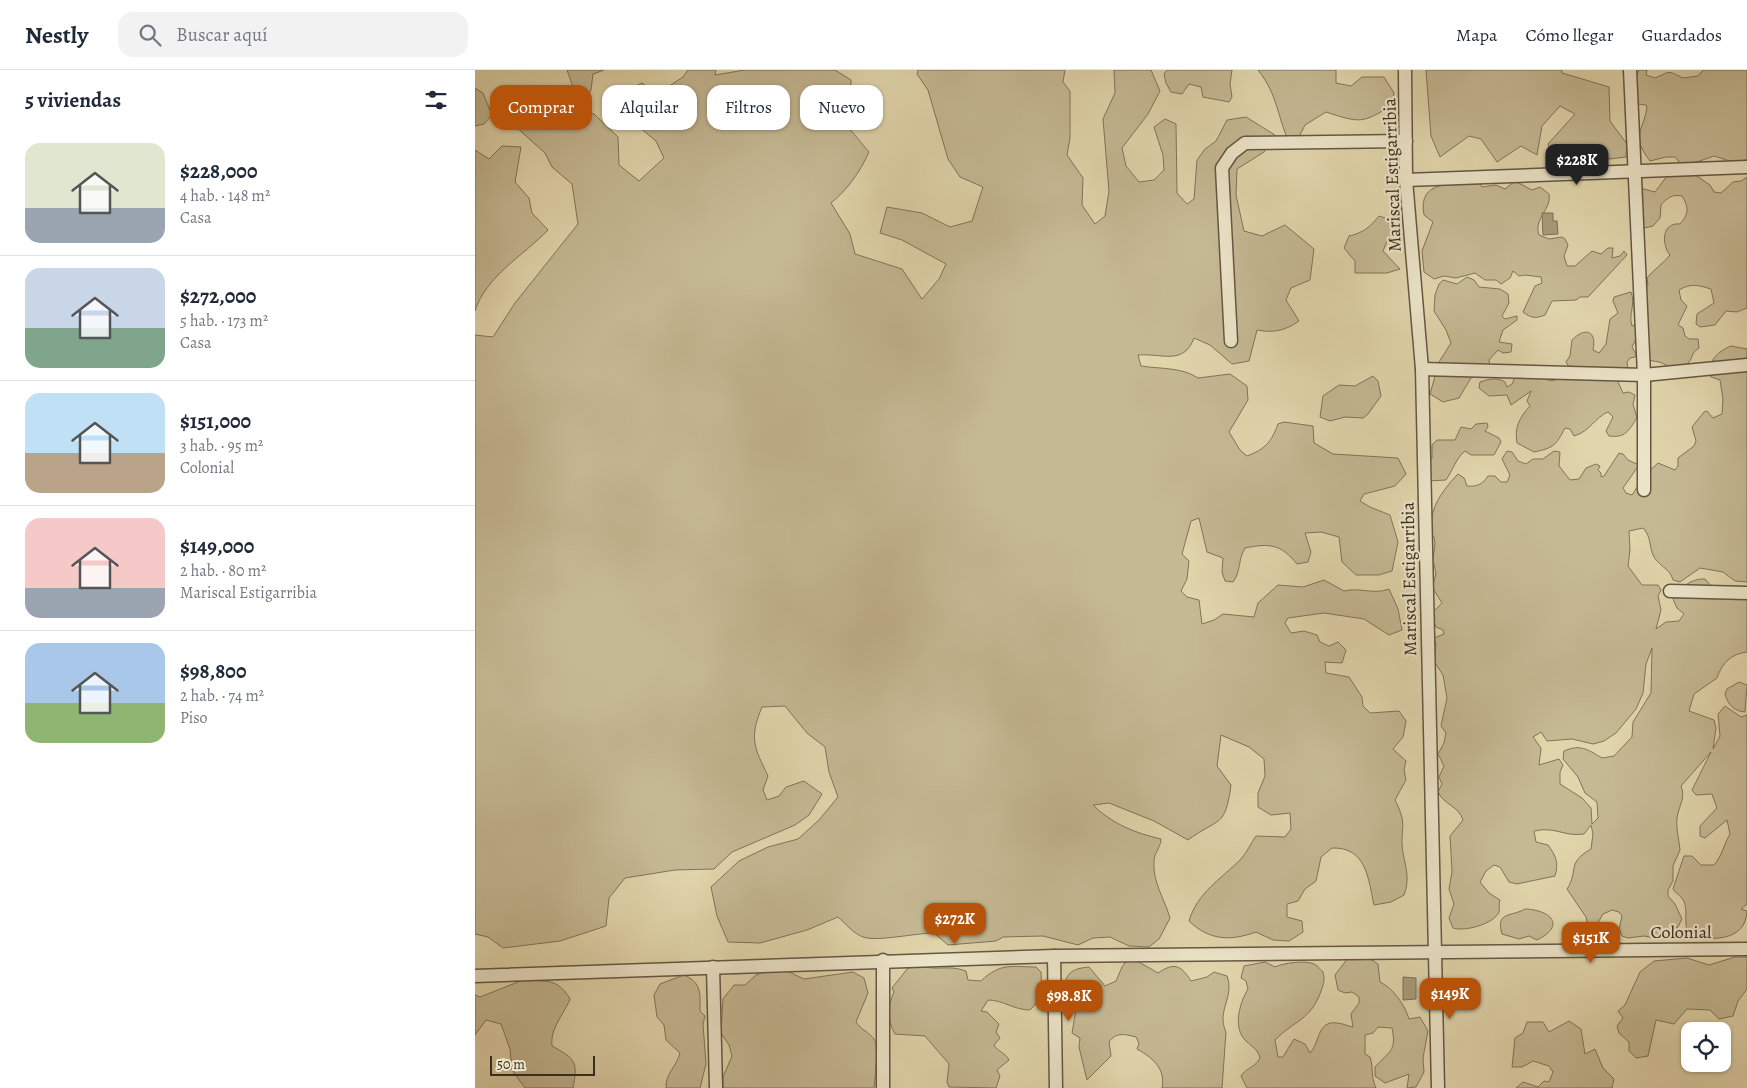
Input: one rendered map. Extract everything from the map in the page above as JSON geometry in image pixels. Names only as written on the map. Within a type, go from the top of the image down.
[{"type":"street","name":"Mariscal Estigarribia","points":[[1405,70],[1406,180],[1422,369],[1437,1088]]},
{"type":"street","points":[[1630,70],[1644,374],[1644,490]]},
{"type":"street","points":[[1231,341],[1222,168],[1232,153],[1245,143],[1406,142]]},
{"type":"street","points":[[1406,180],[1747,167]]},
{"type":"street","points":[[1422,369],[1644,374],[1747,365]]},
{"type":"street","points":[[1670,591],[1747,593]]},
{"type":"street","name":"Colonial","points":[[475,976],[883,960],[1054,956],[1747,950]]},
{"type":"street","points":[[1054,956],[1056,1088]]},
{"type":"street","points":[[883,960],[883,1088]]},
{"type":"street","points":[[713,967],[716,1088]]},
{"type":"shaded area","points":[[567,70],[604,70],[593,74],[592,85],[572,85]]},
{"type":"shaded area","points":[[688,70],[716,70],[715,75],[745,70],[835,70],[851,80],[851,85],[800,85],[800,130],[851,130],[869,152],[853,180],[831,203],[850,234],[855,254],[902,269],[922,299],[939,279],[946,264],[902,240],[880,233],[887,207],[922,213],[950,227],[972,221],[983,187],[960,177],[948,159],[928,90],[917,74],[918,70],[1065,70],[1063,82],[1070,91],[1070,138],[1067,155],[1083,178],[1082,205],[1095,224],[1105,216],[1109,191],[1103,119],[1115,93],[1114,70],[1151,70],[1160,91],[1148,114],[1122,148],[1126,166],[1139,182],[1154,180],[1164,170],[1163,155],[1154,127],[1165,119],[1176,124],[1177,193],[1187,204],[1194,199],[1197,160],[1205,149],[1216,141],[1227,120],[1246,117],[1275,135],[1264,152],[1237,169],[1236,195],[1244,231],[1262,236],[1285,225],[1314,249],[1310,280],[1291,288],[1286,300],[1299,321],[1279,330],[1257,330],[1249,361],[1232,364],[1210,345],[1194,338],[1190,347],[1178,355],[1138,355],[1141,366],[1178,370],[1198,378],[1230,374],[1247,386],[1248,400],[1229,432],[1240,450],[1247,456],[1267,444],[1278,424],[1284,422],[1313,426],[1314,443],[1333,454],[1398,458],[1406,474],[1395,486],[1364,494],[1360,501],[1390,515],[1398,542],[1392,571],[1379,575],[1356,575],[1342,562],[1339,537],[1321,532],[1305,533],[1311,552],[1308,562],[1297,564],[1286,552],[1274,547],[1245,548],[1236,578],[1233,582],[1225,581],[1222,572],[1223,558],[1207,552],[1199,518],[1191,521],[1182,554],[1189,561],[1187,579],[1181,591],[1187,597],[1199,600],[1202,624],[1214,620],[1223,614],[1254,617],[1258,603],[1278,585],[1303,587],[1324,580],[1344,591],[1383,591],[1389,589],[1398,609],[1402,630],[1389,635],[1364,619],[1324,613],[1288,618],[1285,623],[1291,633],[1304,631],[1317,635],[1320,642],[1329,646],[1338,642],[1346,650],[1342,663],[1325,662],[1326,673],[1349,677],[1362,697],[1363,706],[1370,713],[1399,711],[1406,721],[1403,737],[1393,749],[1406,761],[1404,770],[1406,780],[1395,800],[1403,822],[1402,845],[1407,879],[1404,895],[1391,902],[1374,905],[1367,874],[1359,858],[1343,849],[1332,848],[1321,857],[1316,881],[1305,889],[1298,901],[1287,904],[1287,917],[1302,921],[1303,932],[1289,941],[1273,940],[1256,932],[1229,938],[1213,936],[1197,928],[1189,921],[1198,902],[1241,859],[1256,836],[1285,837],[1291,829],[1290,813],[1271,815],[1258,807],[1258,793],[1265,776],[1264,759],[1249,747],[1221,735],[1217,766],[1231,785],[1226,809],[1219,820],[1188,840],[1154,821],[1109,803],[1093,805],[1100,812],[1124,827],[1161,839],[1154,858],[1154,868],[1157,883],[1170,918],[1159,939],[1149,947],[1129,946],[1110,937],[1093,938],[1078,945],[1043,936],[1003,937],[996,941],[948,945],[934,933],[869,938],[856,933],[838,917],[807,930],[760,943],[728,942],[717,916],[711,887],[739,861],[768,847],[798,839],[819,820],[838,797],[829,772],[825,747],[807,733],[785,706],[762,707],[755,727],[754,735],[757,750],[768,776],[763,790],[767,800],[779,796],[786,787],[804,781],[822,794],[809,815],[795,825],[732,852],[714,869],[675,870],[625,878],[609,898],[606,926],[560,941],[503,948],[488,937],[475,934],[475,335],[493,337],[515,303],[578,224],[572,184],[552,167],[545,153],[519,130],[592,130],[592,113],[594,114],[602,122],[602,130],[611,130],[618,137],[619,165],[639,181],[664,158],[656,141],[643,130],[697,130],[697,85],[671,85],[683,77]]},
{"type":"shaded area","points":[[1167,70],[1232,70],[1230,84],[1232,97],[1229,102],[1203,97],[1201,87],[1189,84],[1182,94],[1171,92],[1164,74]]},
{"type":"shaded area","points":[[1258,70],[1336,70],[1336,83],[1351,86],[1362,77],[1384,77],[1394,93],[1392,105],[1374,116],[1361,120],[1354,120],[1326,112],[1305,125],[1300,135],[1289,142],[1270,88]]},
{"type":"shaded area","points":[[1426,70],[1562,70],[1562,73],[1609,87],[1610,121],[1627,144],[1626,157],[1575,163],[1551,153],[1548,144],[1575,114],[1560,106],[1542,126],[1537,155],[1521,146],[1497,162],[1481,139],[1469,136],[1440,157],[1431,136]]},
{"type":"shaded area","points":[[1639,70],[1647,70],[1646,75],[1655,78],[1669,72],[1683,78],[1698,76],[1703,70],[1747,70],[1747,160],[1733,162],[1714,156],[1694,163],[1680,163],[1675,157],[1650,161],[1644,153],[1639,140],[1647,108],[1646,105],[1637,104],[1635,81]]},
{"type":"shaded area","points":[[475,88],[483,93],[490,110],[490,117],[484,124],[475,126]]},
{"type":"shaded area","points":[[502,146],[521,147],[515,182],[529,198],[532,213],[548,230],[496,277],[480,299],[475,311],[475,150],[489,159]]},
{"type":"shaded area","points":[[1694,174],[1710,185],[1714,192],[1721,193],[1733,182],[1741,181],[1747,177],[1747,308],[1737,312],[1726,311],[1715,325],[1700,327],[1696,324],[1697,314],[1714,303],[1711,289],[1695,285],[1679,290],[1681,300],[1687,306],[1678,325],[1683,328],[1685,336],[1689,339],[1698,339],[1699,348],[1684,367],[1677,369],[1647,359],[1644,289],[1648,285],[1647,278],[1670,255],[1665,245],[1665,235],[1670,226],[1680,224],[1683,220],[1687,210],[1686,204],[1682,196],[1670,197],[1661,205],[1660,218],[1653,226],[1636,230],[1631,220],[1631,209],[1640,188],[1655,192],[1667,176]]},
{"type":"shaded area","points":[[1478,181],[1482,187],[1496,185],[1505,189],[1515,181],[1532,190],[1540,187],[1549,194],[1548,204],[1538,224],[1539,235],[1549,239],[1562,237],[1565,239],[1568,245],[1564,256],[1567,266],[1575,266],[1592,251],[1601,254],[1608,248],[1613,248],[1612,258],[1620,256],[1624,251],[1627,255],[1588,297],[1580,297],[1576,300],[1552,301],[1545,315],[1538,317],[1531,317],[1523,312],[1535,286],[1542,283],[1541,277],[1519,276],[1513,271],[1510,278],[1501,284],[1496,280],[1485,280],[1475,273],[1456,278],[1444,276],[1434,279],[1424,272],[1422,251],[1433,222],[1424,215],[1423,203],[1426,195],[1432,189],[1439,186]]},
{"type":"shaded area","points":[[1542,213],[1553,213],[1553,221],[1557,221],[1558,234],[1543,235]]},
{"type":"shaded area","points":[[1379,216],[1391,220],[1397,227],[1388,239],[1383,251],[1400,269],[1387,273],[1355,273],[1355,261],[1344,248],[1349,236],[1366,229]]},
{"type":"shaded area","points":[[1467,277],[1474,280],[1479,287],[1500,289],[1508,294],[1509,303],[1502,316],[1505,319],[1517,316],[1517,320],[1503,330],[1499,342],[1512,344],[1511,352],[1503,353],[1498,350],[1489,360],[1490,365],[1471,378],[1459,398],[1443,402],[1430,394],[1439,362],[1451,343],[1446,330],[1434,311],[1435,295],[1439,284],[1443,280],[1457,284]]},
{"type":"shaded area","points":[[1631,292],[1633,301],[1631,322],[1632,326],[1636,324],[1637,337],[1632,347],[1636,354],[1635,357],[1630,358],[1627,362],[1628,370],[1618,382],[1623,393],[1629,392],[1635,395],[1633,404],[1637,418],[1631,427],[1623,435],[1609,436],[1606,431],[1613,417],[1608,412],[1580,434],[1574,436],[1570,429],[1565,428],[1557,442],[1546,449],[1534,452],[1517,443],[1517,427],[1523,414],[1530,406],[1527,401],[1531,391],[1511,405],[1507,395],[1489,396],[1479,388],[1480,382],[1499,379],[1505,382],[1507,387],[1512,384],[1515,377],[1538,376],[1551,381],[1562,378],[1569,367],[1566,362],[1570,356],[1572,340],[1581,333],[1589,333],[1593,338],[1593,350],[1599,353],[1606,344],[1610,319],[1618,313],[1613,301],[1614,297]]},
{"type":"shaded area","points":[[1731,346],[1747,349],[1747,582],[1735,581],[1723,572],[1700,568],[1680,582],[1673,580],[1653,555],[1649,537],[1643,528],[1629,531],[1630,550],[1628,566],[1642,585],[1658,585],[1661,590],[1658,596],[1661,610],[1656,629],[1666,622],[1679,621],[1684,614],[1677,608],[1673,599],[1679,591],[1695,580],[1705,579],[1713,588],[1747,588],[1747,652],[1736,655],[1728,660],[1717,678],[1694,694],[1689,711],[1714,720],[1716,728],[1713,749],[1720,736],[1718,714],[1725,706],[1741,717],[1747,715],[1747,904],[1741,909],[1747,911],[1745,921],[1734,934],[1725,937],[1707,938],[1689,935],[1686,926],[1684,902],[1673,889],[1684,856],[1692,856],[1701,865],[1714,865],[1730,834],[1727,820],[1705,838],[1700,836],[1700,826],[1717,808],[1712,794],[1696,795],[1692,790],[1711,752],[1681,786],[1682,798],[1677,822],[1680,850],[1673,866],[1673,881],[1668,890],[1668,896],[1675,904],[1682,919],[1678,927],[1654,938],[1644,936],[1628,938],[1622,936],[1619,929],[1622,916],[1619,912],[1612,910],[1603,914],[1596,926],[1588,927],[1586,917],[1567,889],[1578,859],[1591,849],[1593,834],[1591,825],[1584,834],[1577,835],[1548,830],[1534,831],[1536,842],[1548,845],[1555,856],[1557,867],[1555,876],[1517,884],[1509,882],[1500,867],[1494,865],[1486,871],[1480,882],[1489,893],[1500,900],[1499,912],[1491,920],[1478,926],[1464,929],[1453,928],[1449,918],[1454,904],[1449,889],[1452,872],[1450,836],[1463,820],[1461,815],[1438,792],[1442,784],[1439,777],[1444,766],[1438,754],[1444,743],[1446,733],[1441,726],[1447,698],[1443,675],[1434,661],[1436,644],[1434,638],[1444,634],[1443,630],[1436,627],[1434,622],[1435,616],[1432,613],[1442,603],[1432,587],[1436,574],[1433,560],[1435,544],[1434,537],[1429,532],[1436,504],[1444,490],[1458,474],[1464,478],[1467,486],[1479,484],[1488,476],[1495,476],[1501,482],[1507,482],[1510,475],[1502,459],[1507,451],[1512,452],[1518,461],[1526,464],[1533,459],[1543,459],[1554,451],[1560,452],[1559,466],[1570,480],[1579,479],[1586,468],[1596,464],[1600,466],[1598,470],[1601,473],[1601,477],[1604,476],[1619,453],[1623,454],[1628,460],[1639,465],[1623,488],[1626,493],[1632,495],[1645,475],[1658,463],[1675,470],[1678,466],[1678,458],[1694,446],[1696,441],[1692,427],[1704,412],[1707,411],[1713,418],[1722,414],[1723,399],[1720,380],[1711,377],[1710,366],[1717,354]],"holes":[[[1652,648],[1651,693],[1633,722],[1632,737],[1614,756],[1602,758],[1588,750],[1579,748],[1564,751],[1563,759],[1578,777],[1585,793],[1597,802],[1598,818],[1592,824],[1591,808],[1582,798],[1560,784],[1560,772],[1563,765],[1559,759],[1539,765],[1541,748],[1533,737],[1541,732],[1547,741],[1572,739],[1593,744],[1604,741],[1616,733],[1636,709],[1643,693],[1646,664]]]},
{"type":"shaded area","points":[[1373,376],[1378,381],[1381,396],[1363,418],[1345,417],[1330,421],[1320,417],[1323,396],[1339,385],[1355,386]]},
{"type":"shaded area","points":[[1487,423],[1488,427],[1485,431],[1499,438],[1501,442],[1494,455],[1471,455],[1465,451],[1446,480],[1428,481],[1428,465],[1432,458],[1432,445],[1437,440],[1455,440],[1461,427],[1471,429],[1476,424]]},
{"type":"shaded area","points":[[1739,682],[1747,685],[1745,712],[1732,707],[1725,694],[1727,689]]},
{"type":"shaded area","points":[[1525,909],[1548,915],[1552,919],[1551,929],[1537,940],[1529,936],[1519,939],[1502,934],[1500,927],[1503,918]]},
{"type":"shaded area","points":[[1367,957],[1378,964],[1380,982],[1398,997],[1409,1019],[1420,1017],[1428,1031],[1423,1058],[1424,1072],[1416,1087],[1407,1088],[1409,1074],[1385,1083],[1375,1076],[1375,1067],[1393,1047],[1392,1028],[1378,1027],[1373,1033],[1365,1035],[1365,1054],[1370,1057],[1376,1088],[1247,1088],[1241,1076],[1260,1058],[1256,1050],[1242,1036],[1239,1029],[1240,1008],[1248,989],[1246,981],[1241,978],[1244,966],[1265,962],[1275,967],[1288,963],[1305,962],[1315,965],[1323,972],[1323,986],[1317,1001],[1302,1019],[1275,1040],[1278,1057],[1283,1057],[1294,1039],[1305,1044],[1310,1053],[1326,1025],[1339,1023],[1353,1027],[1351,1014],[1359,1003],[1359,997],[1352,992],[1345,993],[1338,990],[1335,975],[1348,958]]},
{"type":"shaded area","points":[[1735,957],[1747,957],[1747,989],[1738,1001],[1733,1016],[1719,1019],[1710,1010],[1687,1009],[1674,1024],[1656,1020],[1648,1056],[1636,1058],[1629,1051],[1629,1042],[1619,1033],[1617,1026],[1623,1018],[1618,1011],[1625,1005],[1640,972],[1654,961],[1687,958],[1709,965]]},
{"type":"shaded area","points":[[1127,960],[1139,962],[1158,973],[1169,967],[1177,967],[1184,971],[1191,981],[1207,977],[1214,972],[1227,976],[1229,991],[1223,1017],[1226,1032],[1222,1088],[1162,1088],[1162,1075],[1157,1065],[1137,1049],[1139,1043],[1136,1037],[1124,1035],[1118,1035],[1109,1042],[1111,1056],[1087,1080],[1079,1047],[1080,1038],[1072,1033],[1076,1009],[1069,1004],[1062,994],[1065,982],[1072,971],[1089,967],[1105,986],[1116,981]]},
{"type":"shaded area","points":[[919,965],[932,968],[959,969],[966,971],[968,980],[981,981],[1001,968],[1013,966],[1036,967],[1041,972],[1042,997],[1030,1010],[988,1000],[981,1011],[987,1012],[999,1024],[996,1032],[1000,1038],[994,1045],[1009,1060],[997,1070],[1000,1076],[996,1088],[949,1087],[947,1082],[949,1064],[925,1036],[895,1034],[890,1024],[889,1013],[894,992],[892,988],[908,968]]},
{"type":"shaded area","points":[[769,970],[787,971],[804,979],[853,972],[864,978],[868,993],[856,1022],[875,1042],[874,1088],[723,1088],[723,1077],[732,1056],[729,1045],[721,1033],[723,999],[734,985],[745,985],[756,975]]},
{"type":"shaded area","points":[[684,975],[694,981],[699,989],[700,1011],[705,1016],[703,1024],[706,1064],[700,1088],[666,1088],[667,1078],[680,1053],[666,1040],[664,1025],[657,1017],[654,995],[660,984]]},
{"type":"shaded area","points":[[1403,977],[1416,978],[1416,999],[1403,1000]]},
{"type":"shaded area","points":[[523,980],[545,981],[555,984],[570,999],[553,1033],[552,1046],[566,1054],[573,1062],[575,1072],[573,1088],[525,1088],[512,1070],[510,1049],[501,1024],[486,1020],[475,1035],[475,995],[480,997]]},
{"type":"shaded area","points":[[1569,1021],[1581,1029],[1585,1054],[1595,1049],[1603,1068],[1614,1079],[1612,1088],[1516,1088],[1523,1082],[1538,1087],[1544,1081],[1549,1082],[1553,1072],[1549,1066],[1533,1061],[1522,1067],[1512,1067],[1515,1038],[1523,1033],[1527,1022],[1543,1022],[1549,1032]]}]
